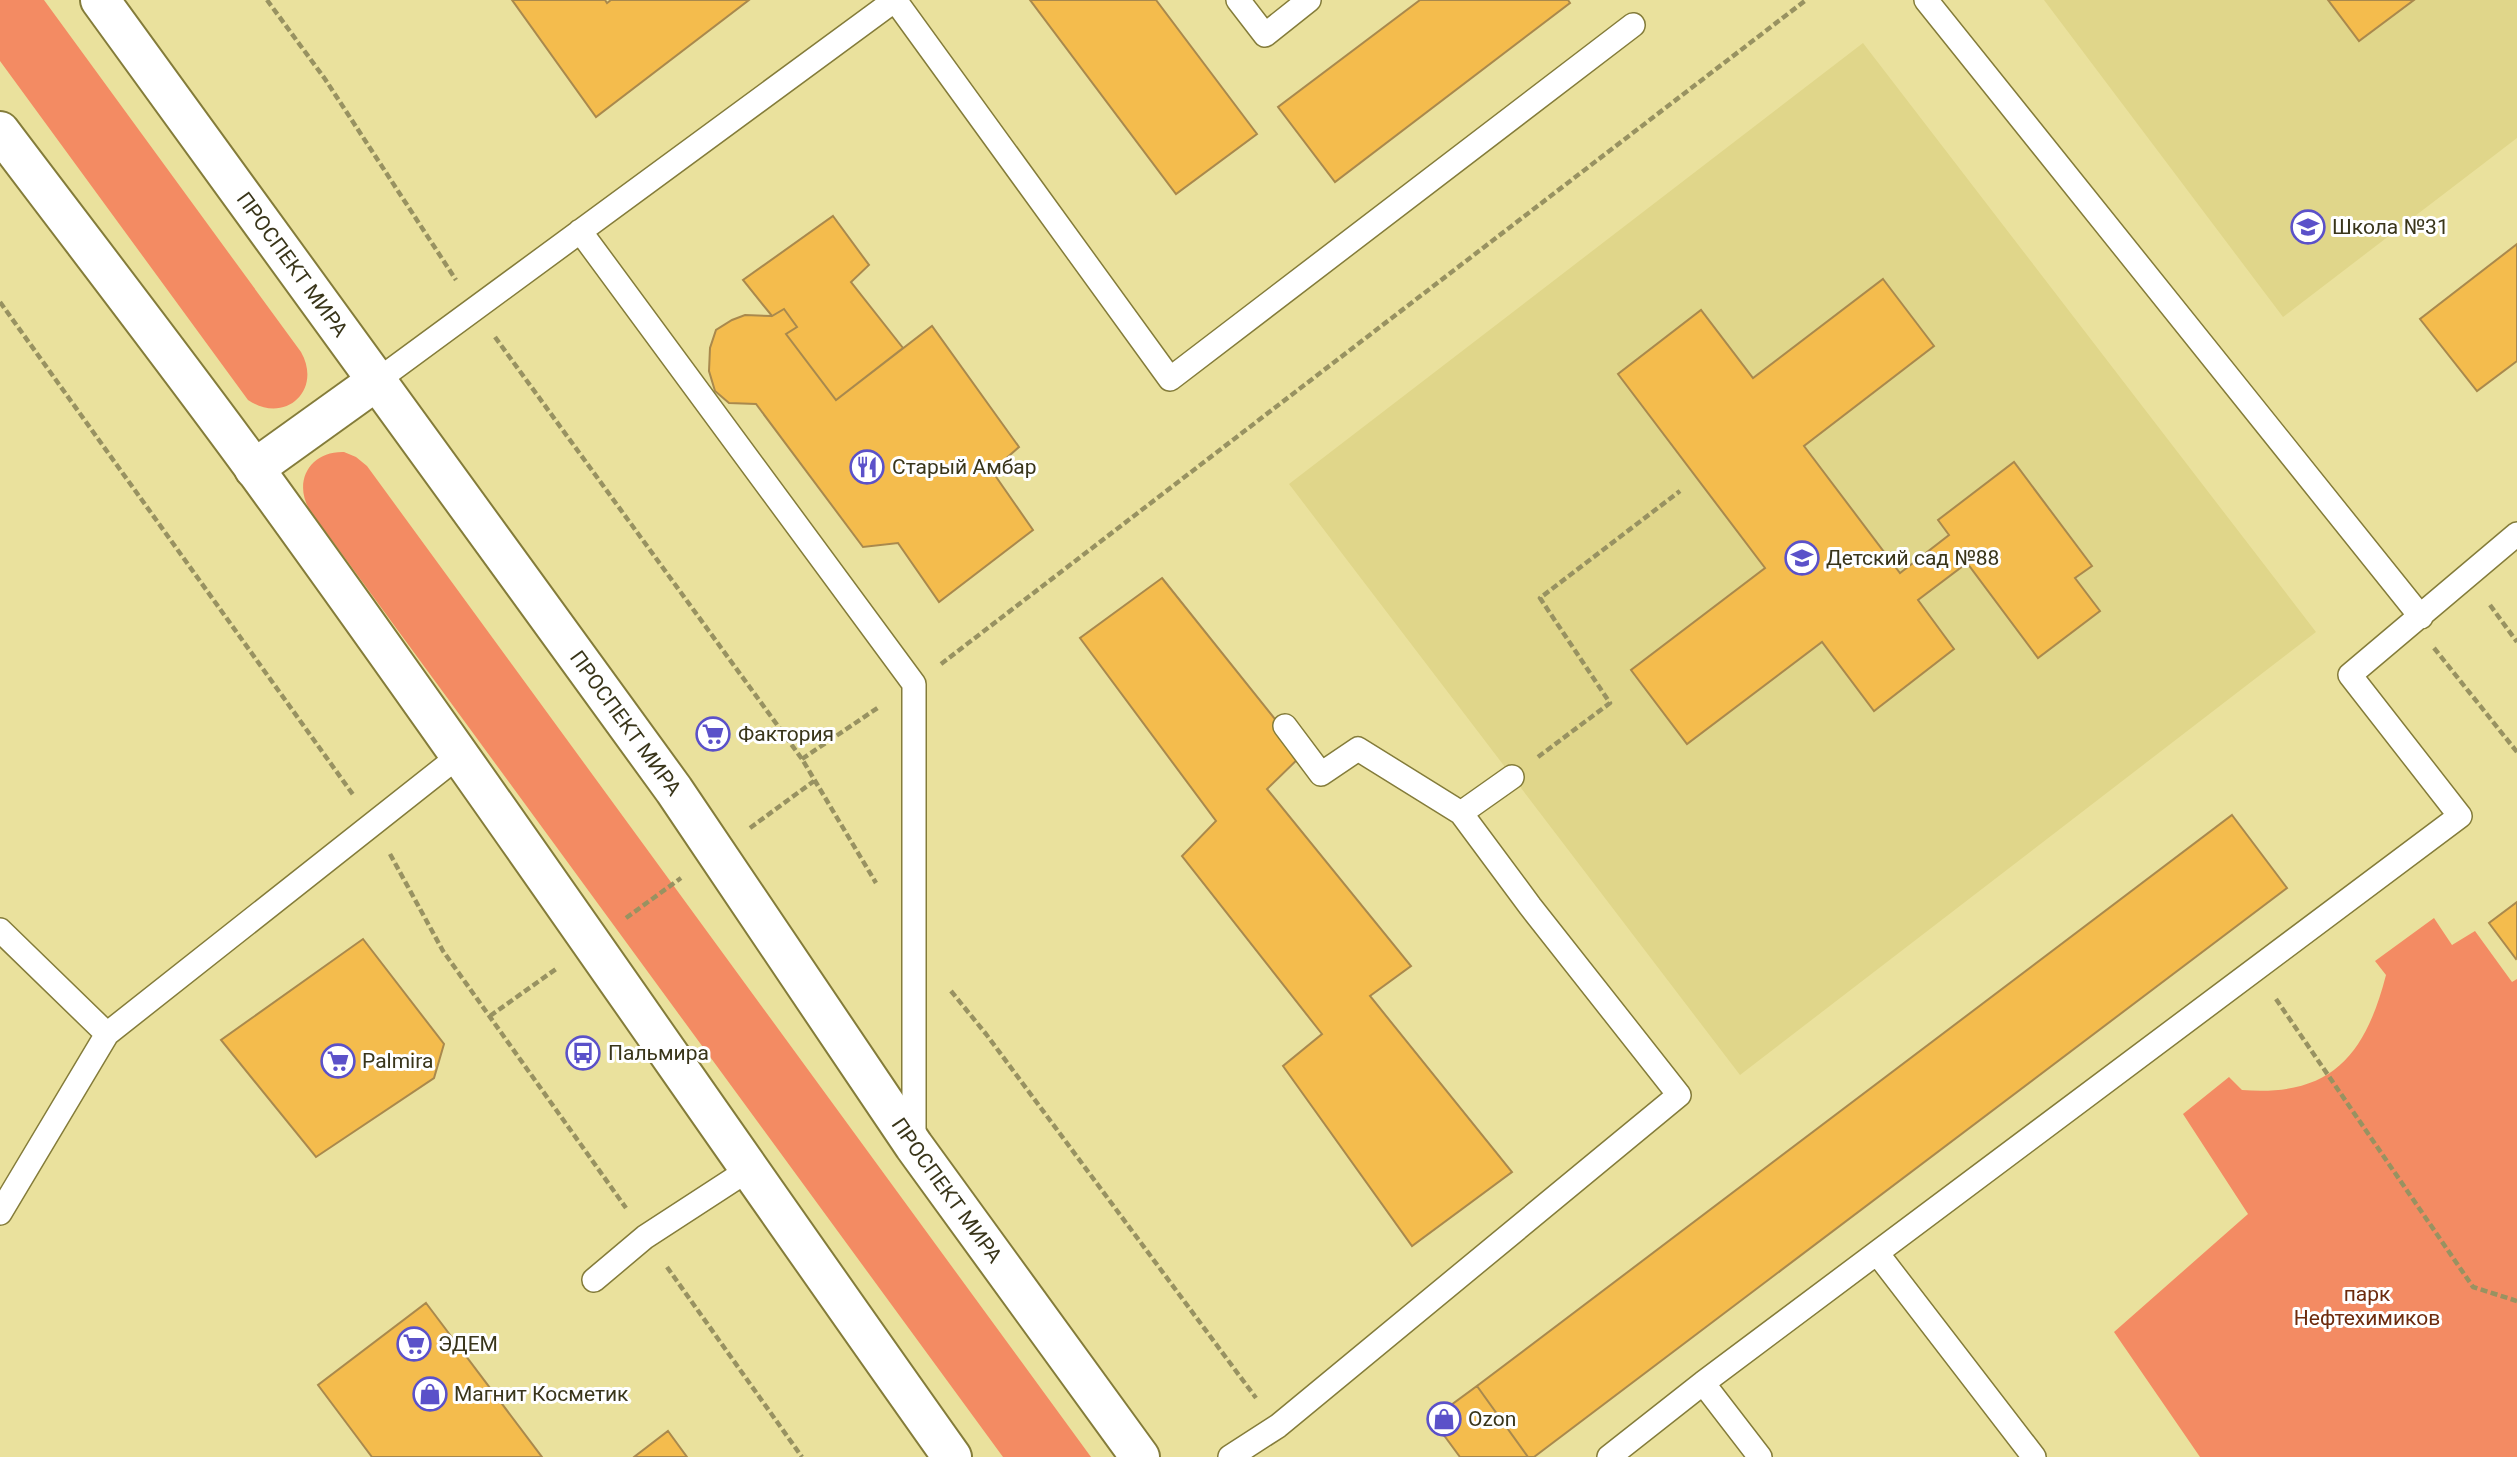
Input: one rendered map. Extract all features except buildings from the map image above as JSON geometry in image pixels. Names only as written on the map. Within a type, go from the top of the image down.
[{"type":"main road","name":"ПРОСПЕКТ МИРА","points":[[100,0],[378,380],[717,852],[914,1146],[1140,1457]]},
{"type":"main road","points":[[0,131],[254,469],[460,755],[748,1170],[952,1457]]},
{"type":"main road","points":[[254,469],[378,380]]},
{"type":"lane","points":[[378,380],[895,0],[1170,379],[1633,25]]},
{"type":"lane","points":[[1238,0],[1265,34],[1309,0]]},
{"type":"lane","points":[[1926,0],[2417,620]]},
{"type":"lane","points":[[580,231],[914,684],[914,1146]]},
{"type":"lane","points":[[1609,1457],[1703,1383],[2460,816],[2350,675],[2517,534]]},
{"type":"lane","points":[[1230,1457],[1278,1426],[1679,1095],[1530,906],[1461,813],[1358,749],[1321,774],[1285,726]]},
{"type":"lane","points":[[0,1213],[107,1034],[460,755]]},
{"type":"lane","points":[[1461,813],[1512,777]]},
{"type":"lane","points":[[0,930],[107,1034]]},
{"type":"lane","points":[[594,1280],[645,1237],[748,1170]]},
{"type":"lane","points":[[1877,1253],[2034,1457]]},
{"type":"lane","points":[[1703,1383],[1760,1457]]},
{"type":"path","points":[[267,0],[325,79],[475,309],[802,759],[878,886]]},
{"type":"path","points":[[802,759],[914,684],[1806,0]]},
{"type":"path","points":[[0,302],[373,824],[443,951],[802,1457]]},
{"type":"path","points":[[1512,777],[1610,703],[1541,598],[1680,491]]},
{"type":"path","points":[[2468,576],[2517,642]]},
{"type":"path","points":[[2417,620],[2517,752]]},
{"type":"path","points":[[491,1016],[814,781]]},
{"type":"path","points":[[914,944],[986,1034],[1278,1426]]},
{"type":"path","points":[[2255,969],[2473,1287],[2517,1301]]},
{"type":"shaded area","name":"Школа №31","points":[[2044,0],[2517,0],[2517,138],[2283,317]]},
{"type":"shaded area","name":"Детский сад №88","points":[[1863,43],[2316,632],[1740,1075],[1289,484]]},
{"type":"green space","points":[[0,0],[44,0],[301,352],[307,366],[307,379],[296,400],[275,409],[262,407],[248,400],[0,61]]},
{"type":"green space","points":[[344,452],[367,466],[1091,1457],[1003,1457],[309,509],[303,488],[308,469],[322,456]]},
{"type":"green space","name":"парк Нефтехимиков","points":[[2434,918],[2452,945],[2475,931],[2512,982],[2517,979],[2517,1457],[2200,1457],[2114,1332],[2248,1214],[2183,1114],[2229,1077],[2242,1090],[2273,1090],[2299,1086],[2321,1078],[2339,1066],[2355,1049],[2377,1003],[2386,975],[2375,961]]},
{"type":"place","name":"Школа №31","points":[[2308,227]]},
{"type":"place","name":"Старый Амбар","points":[[867,467]]},
{"type":"place","name":"Детский сад №88","points":[[1802,558]]},
{"type":"place","name":"Фактория","points":[[713,734]]},
{"type":"place","name":"Пальмира","points":[[583,1053]]},
{"type":"place","name":"Palmira","points":[[338,1061]]},
{"type":"place","name":"ЭДЕМ","points":[[414,1344]]},
{"type":"place","name":"Магнит Косметик","points":[[430,1394]]},
{"type":"place","name":"Ozon","points":[[1444,1419]]}]
